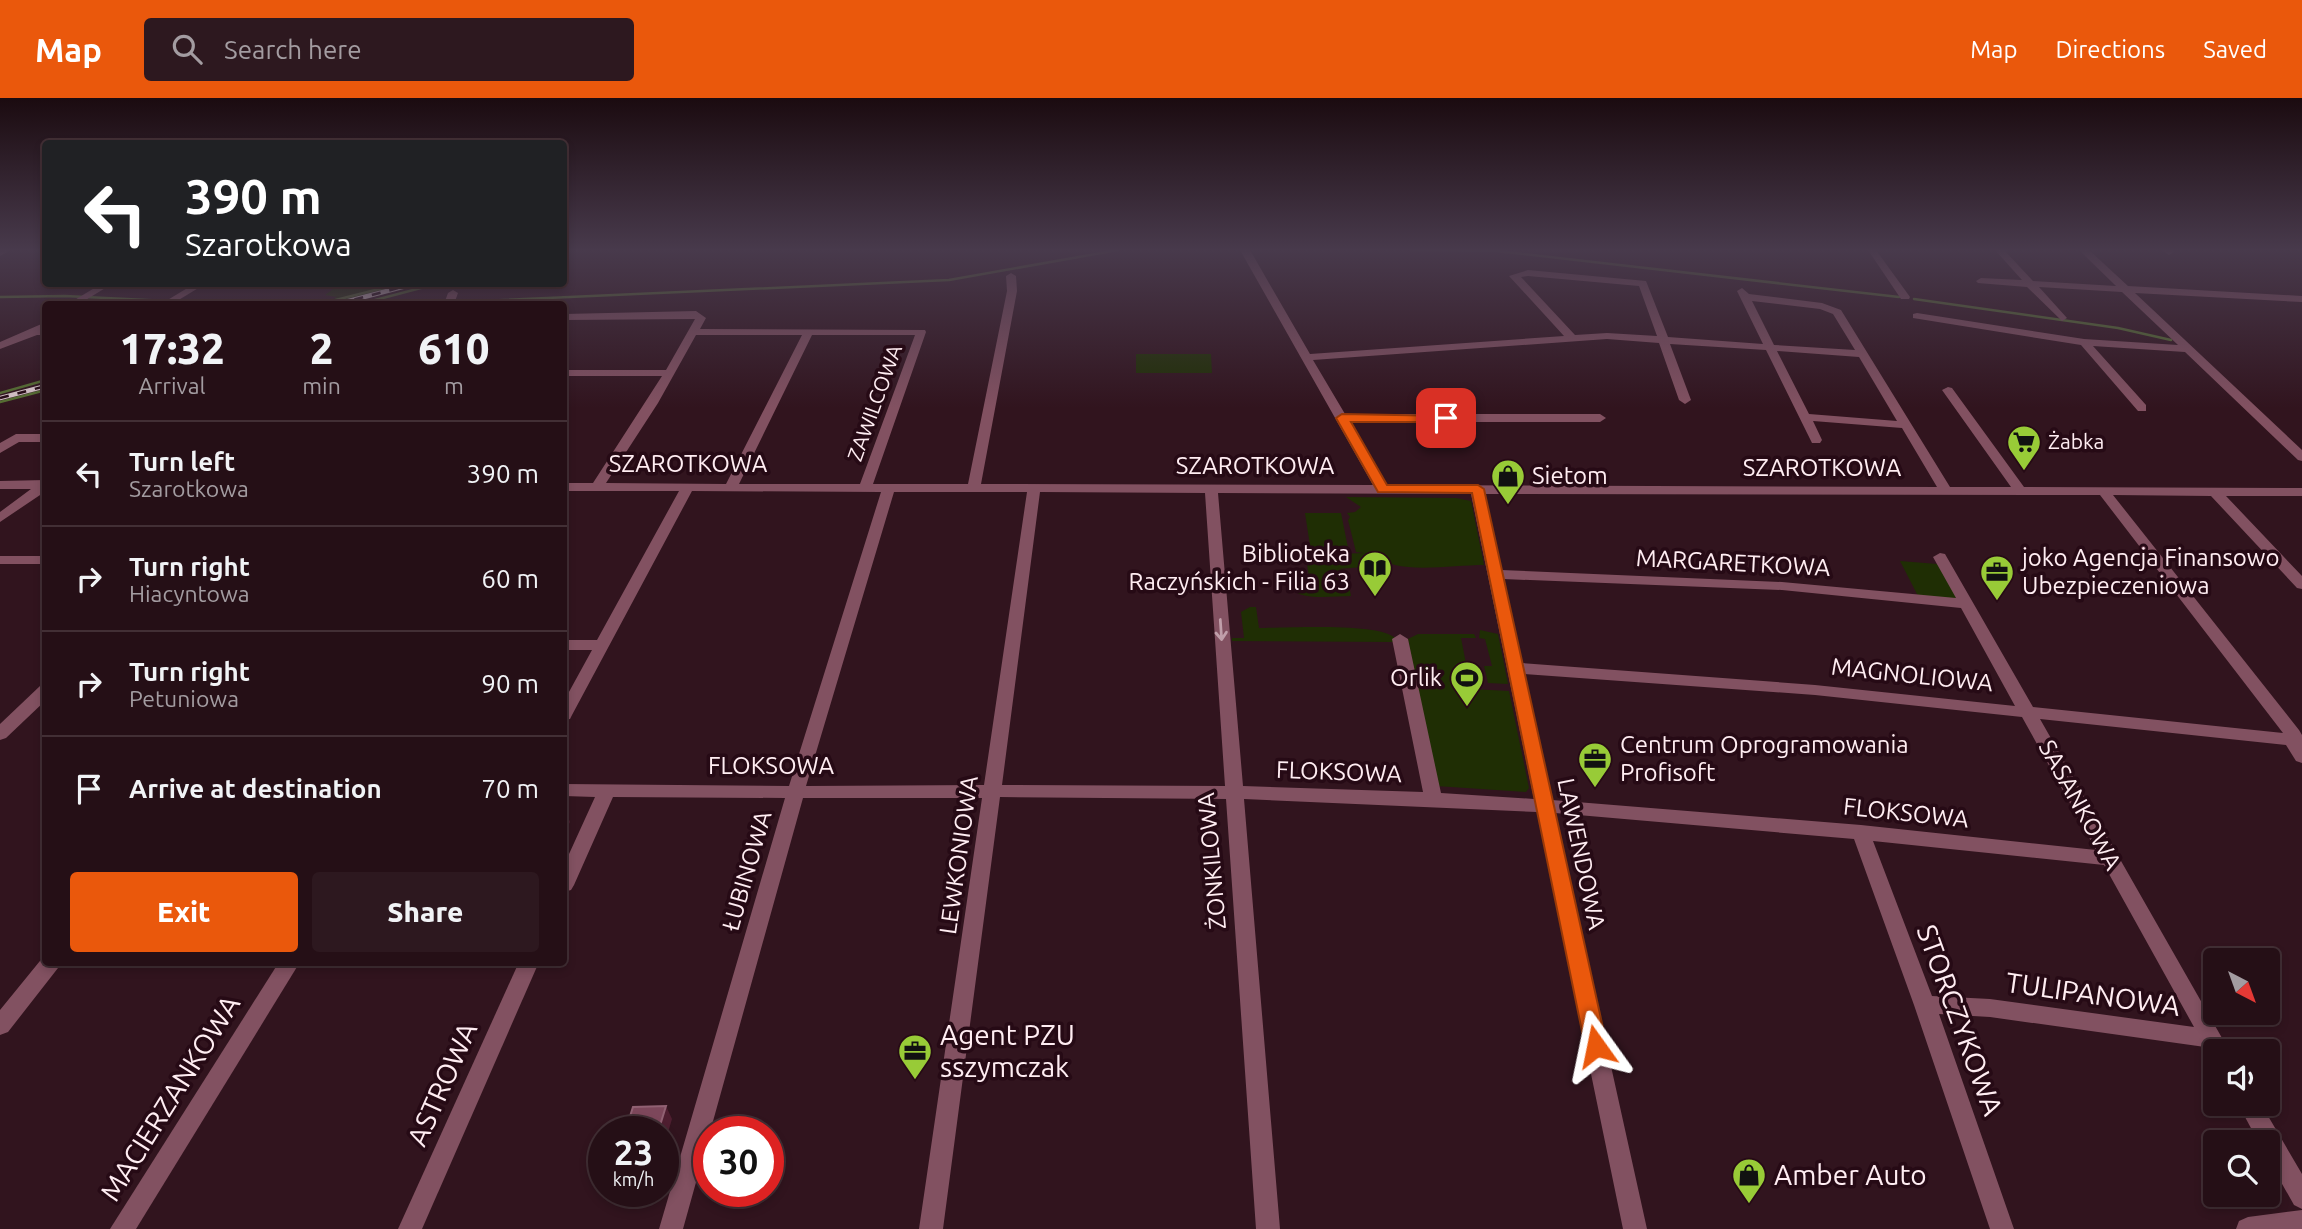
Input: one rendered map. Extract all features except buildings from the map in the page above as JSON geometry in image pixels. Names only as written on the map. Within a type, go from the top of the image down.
[{"type":"street","points":[[974,488],[1011,303]]},
{"type":"street","points":[[1275,303],[1382,489]]},
{"type":"street","points":[[1539,303],[1571,338]]},
{"type":"street","points":[[1650,303],[1685,400]]},
{"type":"street","name":"SZAROTKOWA","points":[[1748,303],[1816,440]]},
{"type":"street","name":"SZAROTKOWA","points":[[1799,303],[1831,308],[1837,312],[1946,491]]},
{"type":"street","points":[[2048,303],[2062,318]]},
{"type":"street","points":[[2140,303],[2302,457]]},
{"type":"street","points":[[567,317],[699,315],[702,319],[597,487]]},
{"type":"street","points":[[1917,316],[2084,342],[2188,349]]},
{"type":"street","points":[[33,333],[33,329],[42,326]]},
{"type":"street","points":[[695,332],[809,331],[731,487]]},
{"type":"street","name":"ZAWILCOWA","points":[[809,331],[920,332],[865,488]]},
{"type":"street","points":[[0,346],[33,333],[42,332]]},
{"type":"street","points":[[1307,358],[1571,338],[1664,339],[1862,354]]},
{"type":"street","points":[[2084,342],[2142,408]]},
{"type":"street","points":[[567,373],[668,373]]},
{"type":"street","points":[[1948,390],[2020,491]]},
{"type":"street","points":[[1805,417],[1905,425]]},
{"type":"street","points":[[1342,418],[1600,418]]},
{"type":"street","points":[[0,449],[35,425]]},
{"type":"street","points":[[16,438],[42,438]]},
{"type":"street","points":[[0,485],[42,485]]},
{"type":"street","points":[[0,518],[42,487]]},
{"type":"street","name":"SZAROTKOWA","points":[[567,487],[2302,492]]},
{"type":"street","points":[[567,709],[688,487]]},
{"type":"street","name":"ŁUBINOWA","points":[[671,1229],[796,790],[889,488]]},
{"type":"street","name":"LEWKONIOWA","points":[[930,1229],[1034,488]]},
{"type":"street","name":"ŻONKILOWA","points":[[1211,489],[1268,1229]]},
{"type":"street","name":"LAWENDOWA","points":[[1478,489],[1635,1229]]},
{"type":"street","points":[[2103,491],[2299,741],[2295,746],[2302,757]]},
{"type":"street","points":[[2215,492],[2302,586]]},
{"type":"street","name":"SASANKOWA","points":[[1940,557],[2213,1039]]},
{"type":"street","points":[[0,560],[42,561]]},
{"type":"street","name":"MARGARETKOWA","points":[[1496,574],[1782,586],[1967,604]]},
{"type":"street","points":[[1400,639],[1433,799]]},
{"type":"street","points":[[567,645],[601,645]]},
{"type":"street","name":"MAGNOLIOWA","points":[[1516,668],[1815,690],[2299,741]]},
{"type":"street","points":[[0,734],[42,694]]},
{"type":"street","name":"FLOKSOWA","points":[[567,790],[1233,793],[1433,799],[1861,832],[2110,859]]},
{"type":"street","points":[[567,879],[607,791]]},
{"type":"street","name":"STORCZYKOWA","points":[[1861,832],[1925,1005],[2002,1229]]},
{"type":"street","points":[[0,1026],[48,966]]},
{"type":"street","name":"MACIERZANKOWA","points":[[122,1229],[287,966]]},
{"type":"street","name":"ASTROWA","points":[[410,1229],[526,966]]},
{"type":"street","name":"TULIPANOWA","points":[[1925,1005],[1990,1008],[2203,1043]]},
{"type":"street","points":[[2256,1116],[2302,1197]]},
{"type":"street","points":[[2248,1229],[2302,1222]]},
{"type":"green space","points":[[1136,354],[1211,354],[1212,373],[1136,373]]},
{"type":"green space","points":[[1346,497],[1456,498],[1471,501],[1484,565],[1405,567],[1356,552],[1347,513],[1355,512],[1361,507]]},
{"type":"green space","points":[[1305,513],[1341,513],[1349,553],[1311,552]]},
{"type":"green space","points":[[1364,553],[1377,559],[1377,566],[1337,569],[1346,570],[1351,596],[1311,596],[1291,589],[1311,589],[1306,558],[1312,558],[1312,555]]},
{"type":"green space","points":[[1900,561],[1937,564],[1958,596],[1956,599],[1918,596]]},
{"type":"green space","points":[[1256,607],[1259,628],[1354,628],[1373,630],[1396,639],[1393,642],[1232,641],[1232,638],[1244,638],[1241,612]]},
{"type":"green space","points":[[1480,630],[1498,634],[1508,684],[1488,683],[1484,666],[1492,666],[1485,639],[1479,638]]},
{"type":"green space","points":[[1418,634],[1474,634],[1476,638],[1461,638],[1471,689],[1509,691],[1529,788],[1526,792],[1436,786],[1408,639]]},
{"type":"waterway","points":[[1941,303],[2118,328],[2171,340]]},
{"type":"waterway","points":[[0,393],[42,381]]},
{"type":"waterway","points":[[0,402],[42,391]]},
{"type":"railway","points":[[0,398],[42,387]]},
{"type":"place","name":"Żabka","points":[[2024,472]]},
{"type":"place","name":"Sietom","points":[[1508,506]]},
{"type":"place","name":"Biblioteka Raczyńskich - Filia 63","points":[[1375,598]]},
{"type":"place","name":"joko Agencja Finansowo Ubezpieczeniowa","points":[[1997,602]]},
{"type":"place","name":"Orlik","points":[[1467,708]]},
{"type":"place","name":"Centrum Oprogramowania Profisoft","points":[[1595,789]]},
{"type":"place","name":"Agent PZU sszymczak","points":[[915,1081]]},
{"type":"place","name":"Amber Auto","points":[[1749,1205]]},
{"type":"route","points":[[1446,418],[1342,418],[1382,489],[1478,489],[1596,1046]]}]
